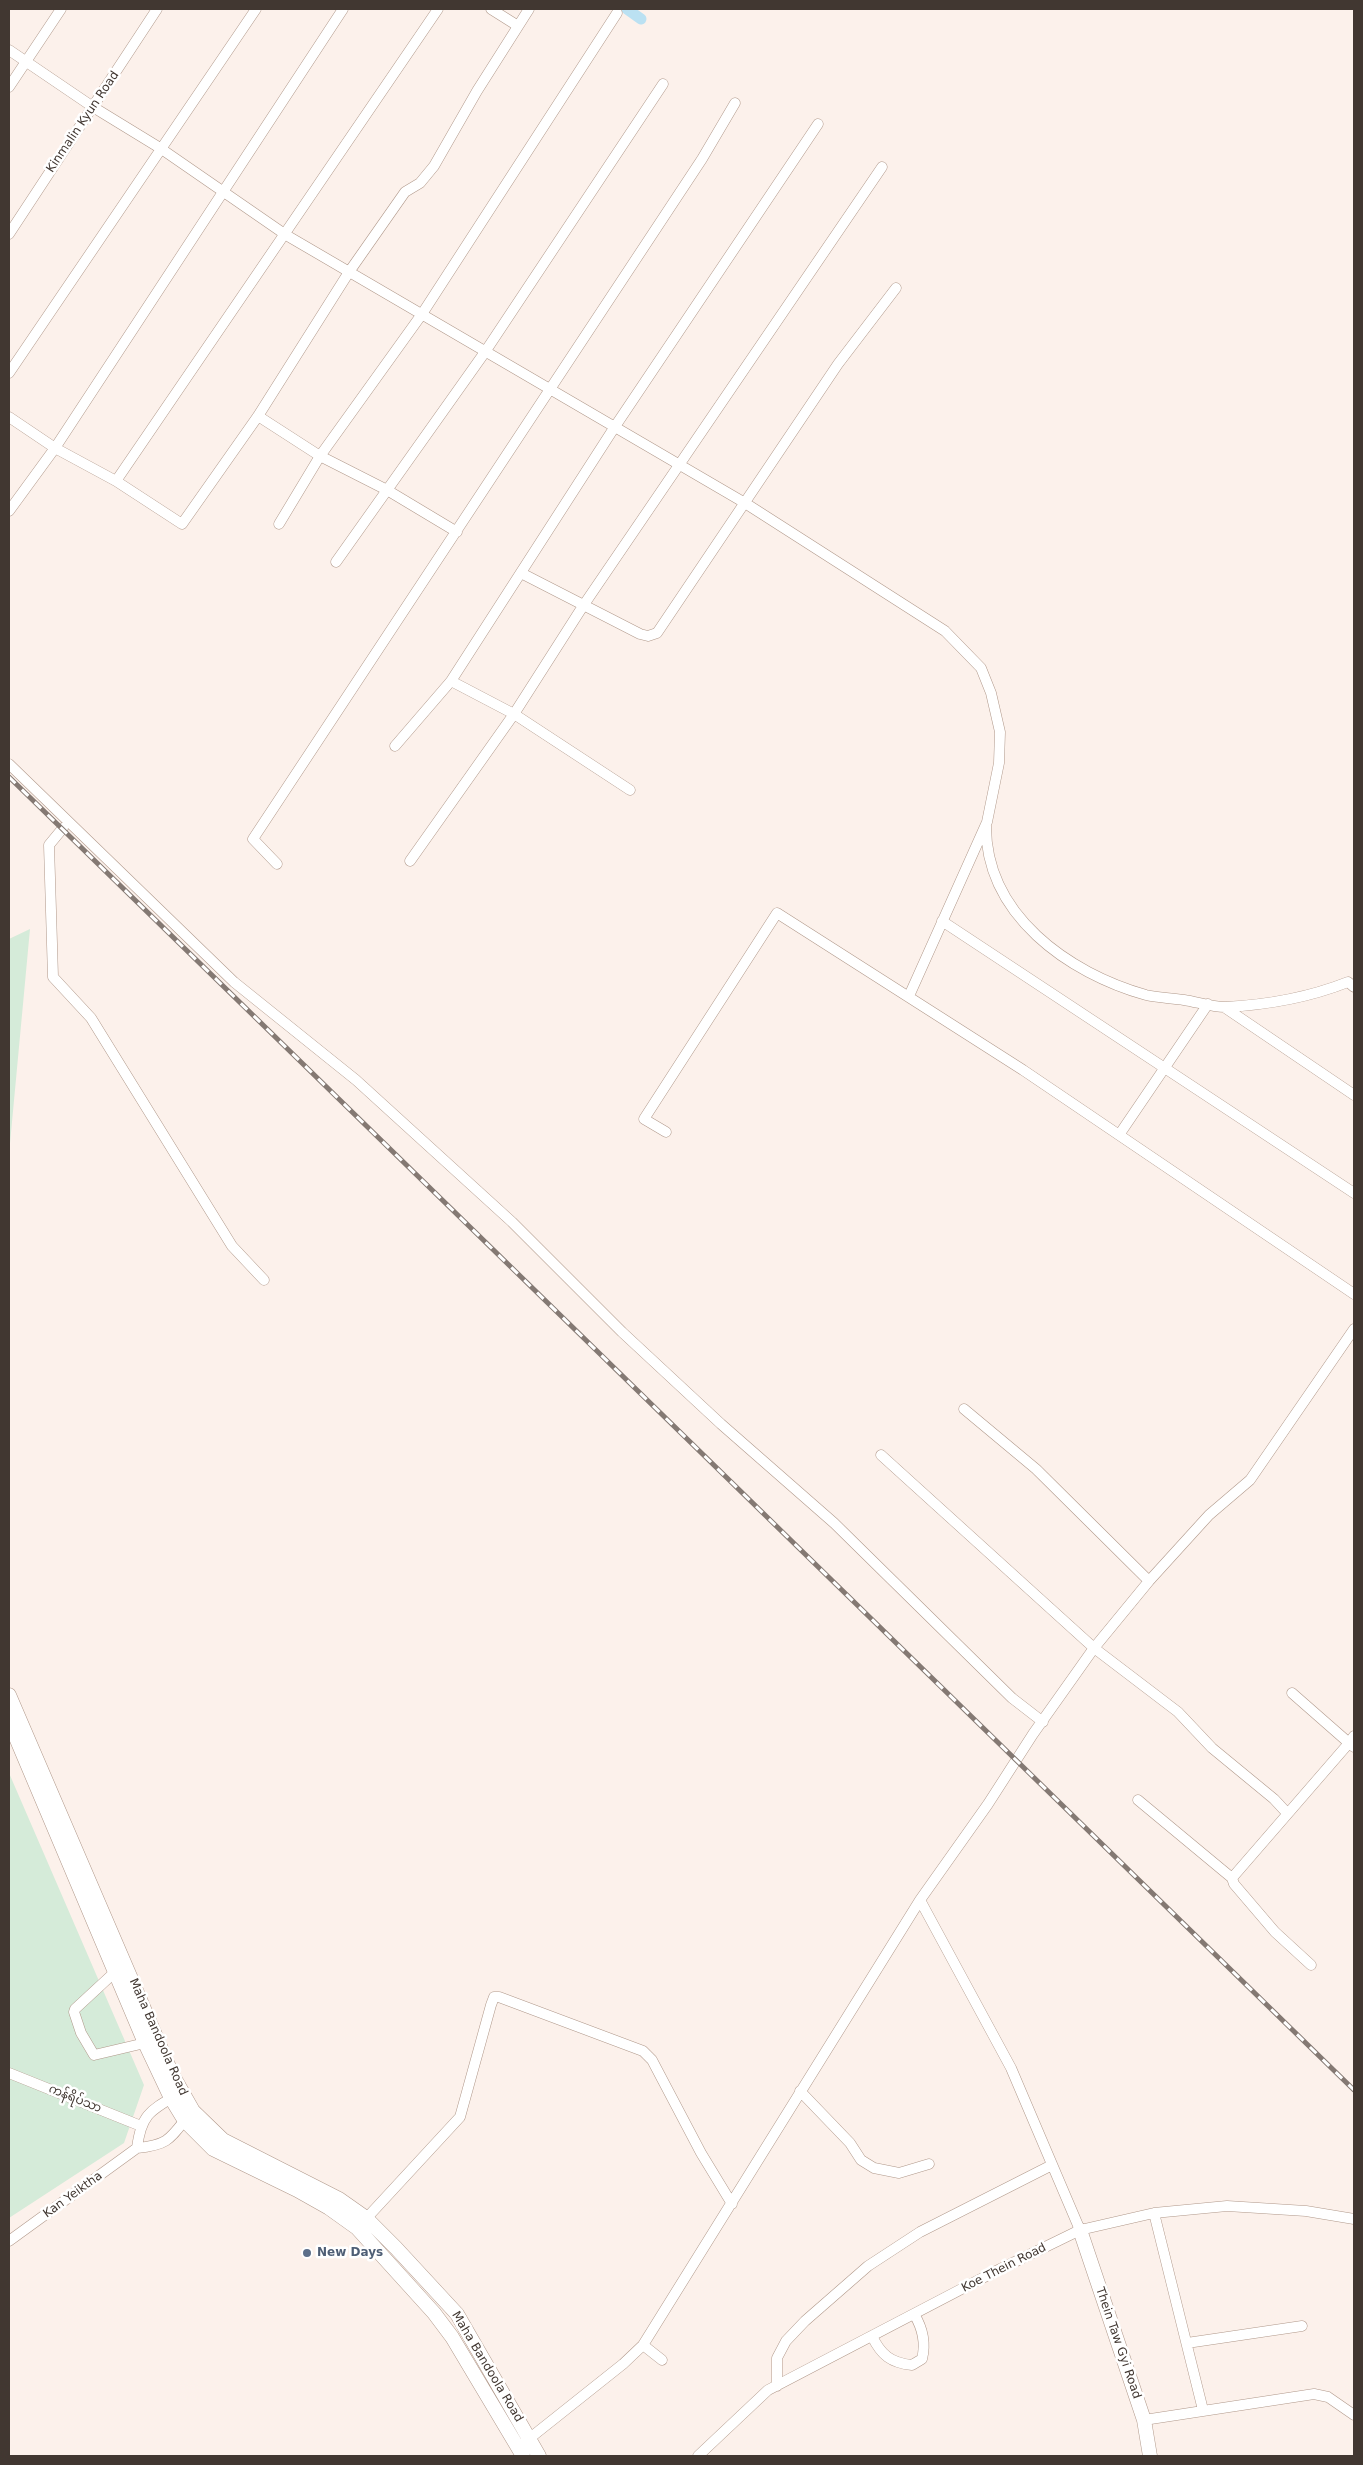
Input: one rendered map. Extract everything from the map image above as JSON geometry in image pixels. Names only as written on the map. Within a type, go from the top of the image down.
[{"type":"main road","name":"Maha Bandoola Road","points":[[9,1694],[176,2095]]},
{"type":"main road","name":"Maha Bandoola Road","points":[[9,1721],[145,2043],[189,2116],[213,2149],[361,2223],[452,2337],[524,2448],[539,2456]]},
{"type":"main road","name":"Thein Taw Gyi Road","points":[[1080,2230],[1144,2420],[1150,2456]]},
{"type":"street","points":[[9,87],[61,9]]},
{"type":"street","name":"Kinmalin Kyun Road","points":[[9,234],[157,9]]},
{"type":"street","points":[[9,373],[256,9]]},
{"type":"street","points":[[9,511],[55,448],[343,9]]},
{"type":"street","points":[[116,482],[286,235],[438,9]]},
{"type":"street","points":[[491,9],[518,26]]},
{"type":"street","points":[[9,416],[55,448],[116,482],[182,524],[258,416],[349,272],[405,192],[420,183],[434,166],[477,91],[529,9]]},
{"type":"street","points":[[279,524],[320,456],[422,314],[616,13]]},
{"type":"street","points":[[9,50],[93,107],[160,148],[286,235],[745,503],[945,631],[981,668],[991,693],[1000,732],[999,763],[986,822],[909,996]]},
{"type":"street","points":[[336,562],[485,352],[663,84]]},
{"type":"street","points":[[277,864],[253,839],[457,532],[548,389],[702,159],[735,103]]},
{"type":"street","points":[[395,746],[451,681],[614,428],[818,124]]},
{"type":"street","points":[[410,861],[514,714],[583,606],[678,465],[882,168]]},
{"type":"street","points":[[520,573],[640,634],[648,636],[657,633],[838,364],[896,288]]},
{"type":"street","points":[[258,416],[320,456],[387,490],[457,532]]},
{"type":"street","points":[[451,681],[514,714],[630,790]]},
{"type":"street","points":[[9,764],[234,982],[356,1080],[428,1144],[519,1229],[622,1332],[721,1424],[834,1523],[1012,1698],[1043,1722]]},
{"type":"street","points":[[986,822],[986,847],[998,884],[1026,927],[1055,952],[1080,968],[1110,982],[1148,995],[1224,1007],[1322,993],[1348,982],[1354,987]]},
{"type":"street","points":[[63,828],[49,844],[53,977],[91,1018],[232,1246],[264,1280]]},
{"type":"street","points":[[666,1132],[644,1119],[777,913],[909,996],[1354,1294]]},
{"type":"street","points":[[942,921],[1354,1193]]},
{"type":"street","points":[[1119,1135],[1208,1004]]},
{"type":"street","points":[[1224,1007],[1354,1094]]},
{"type":"street","points":[[524,2448],[623,2364],[643,2344],[920,1900],[1094,1648],[1149,1581],[1209,1514],[1250,1480],[1354,1329]]},
{"type":"street","points":[[964,1409],[1036,1469],[1149,1581]]},
{"type":"street","points":[[881,1455],[1094,1648],[1178,1712],[1212,1748],[1274,1799],[1287,1813]]},
{"type":"street","points":[[1232,1878],[1287,1813],[1353,1742],[1292,1693]]},
{"type":"street","points":[[1138,1800],[1232,1878],[1234,1884],[1275,1932],[1311,1965]]},
{"type":"street","points":[[920,1900],[1011,2068],[1080,2230]]},
{"type":"street","points":[[115,1972],[75,2009],[74,2012],[81,2033],[94,2055],[145,2043]]},
{"type":"street","points":[[361,2223],[460,2117],[490,2005],[494,1997],[499,1996],[644,2051],[652,2060],[700,2154],[732,2204]]},
{"type":"street","name":"ကန်ရိပ်သာ","points":[[9,2073],[141,2126]]},
{"type":"street","points":[[800,2090],[850,2143],[861,2160],[874,2168],[899,2172],[929,2164]]},
{"type":"street","points":[[176,2095],[154,2107],[141,2126],[137,2148],[155,2146],[167,2142],[189,2116]]},
{"type":"street","name":"Kan Yeiktha","points":[[9,2241],[137,2148]]},
{"type":"street","points":[[776,2386],[777,2358],[786,2341],[805,2321],[868,2266],[920,2232],[1052,2165]]},
{"type":"street","name":"Koe Thein Road","points":[[698,2456],[768,2390],[1080,2230],[1154,2214],[1227,2206],[1306,2211],[1354,2219]]},
{"type":"street","points":[[1154,2214],[1203,2410]]},
{"type":"street","points":[[872,2336],[886,2357],[897,2364],[912,2365],[922,2358],[924,2350],[920,2324],[914,2314]]},
{"type":"street","points":[[1187,2343],[1302,2326]]},
{"type":"street","points":[[643,2344],[662,2360]]},
{"type":"street","points":[[1144,2420],[1314,2394],[1328,2397],[1354,2415]]},
{"type":"green space","points":[[30,929],[9,1154],[9,939]]},
{"type":"green space","points":[[9,1773],[144,2085],[124,2143],[9,2218]]},
{"type":"waterway","points":[[627,9],[641,19]]},
{"type":"railway","points":[[9,777],[1354,2090]]},
{"type":"place","name":"New Days","points":[[307,2253]]}]
